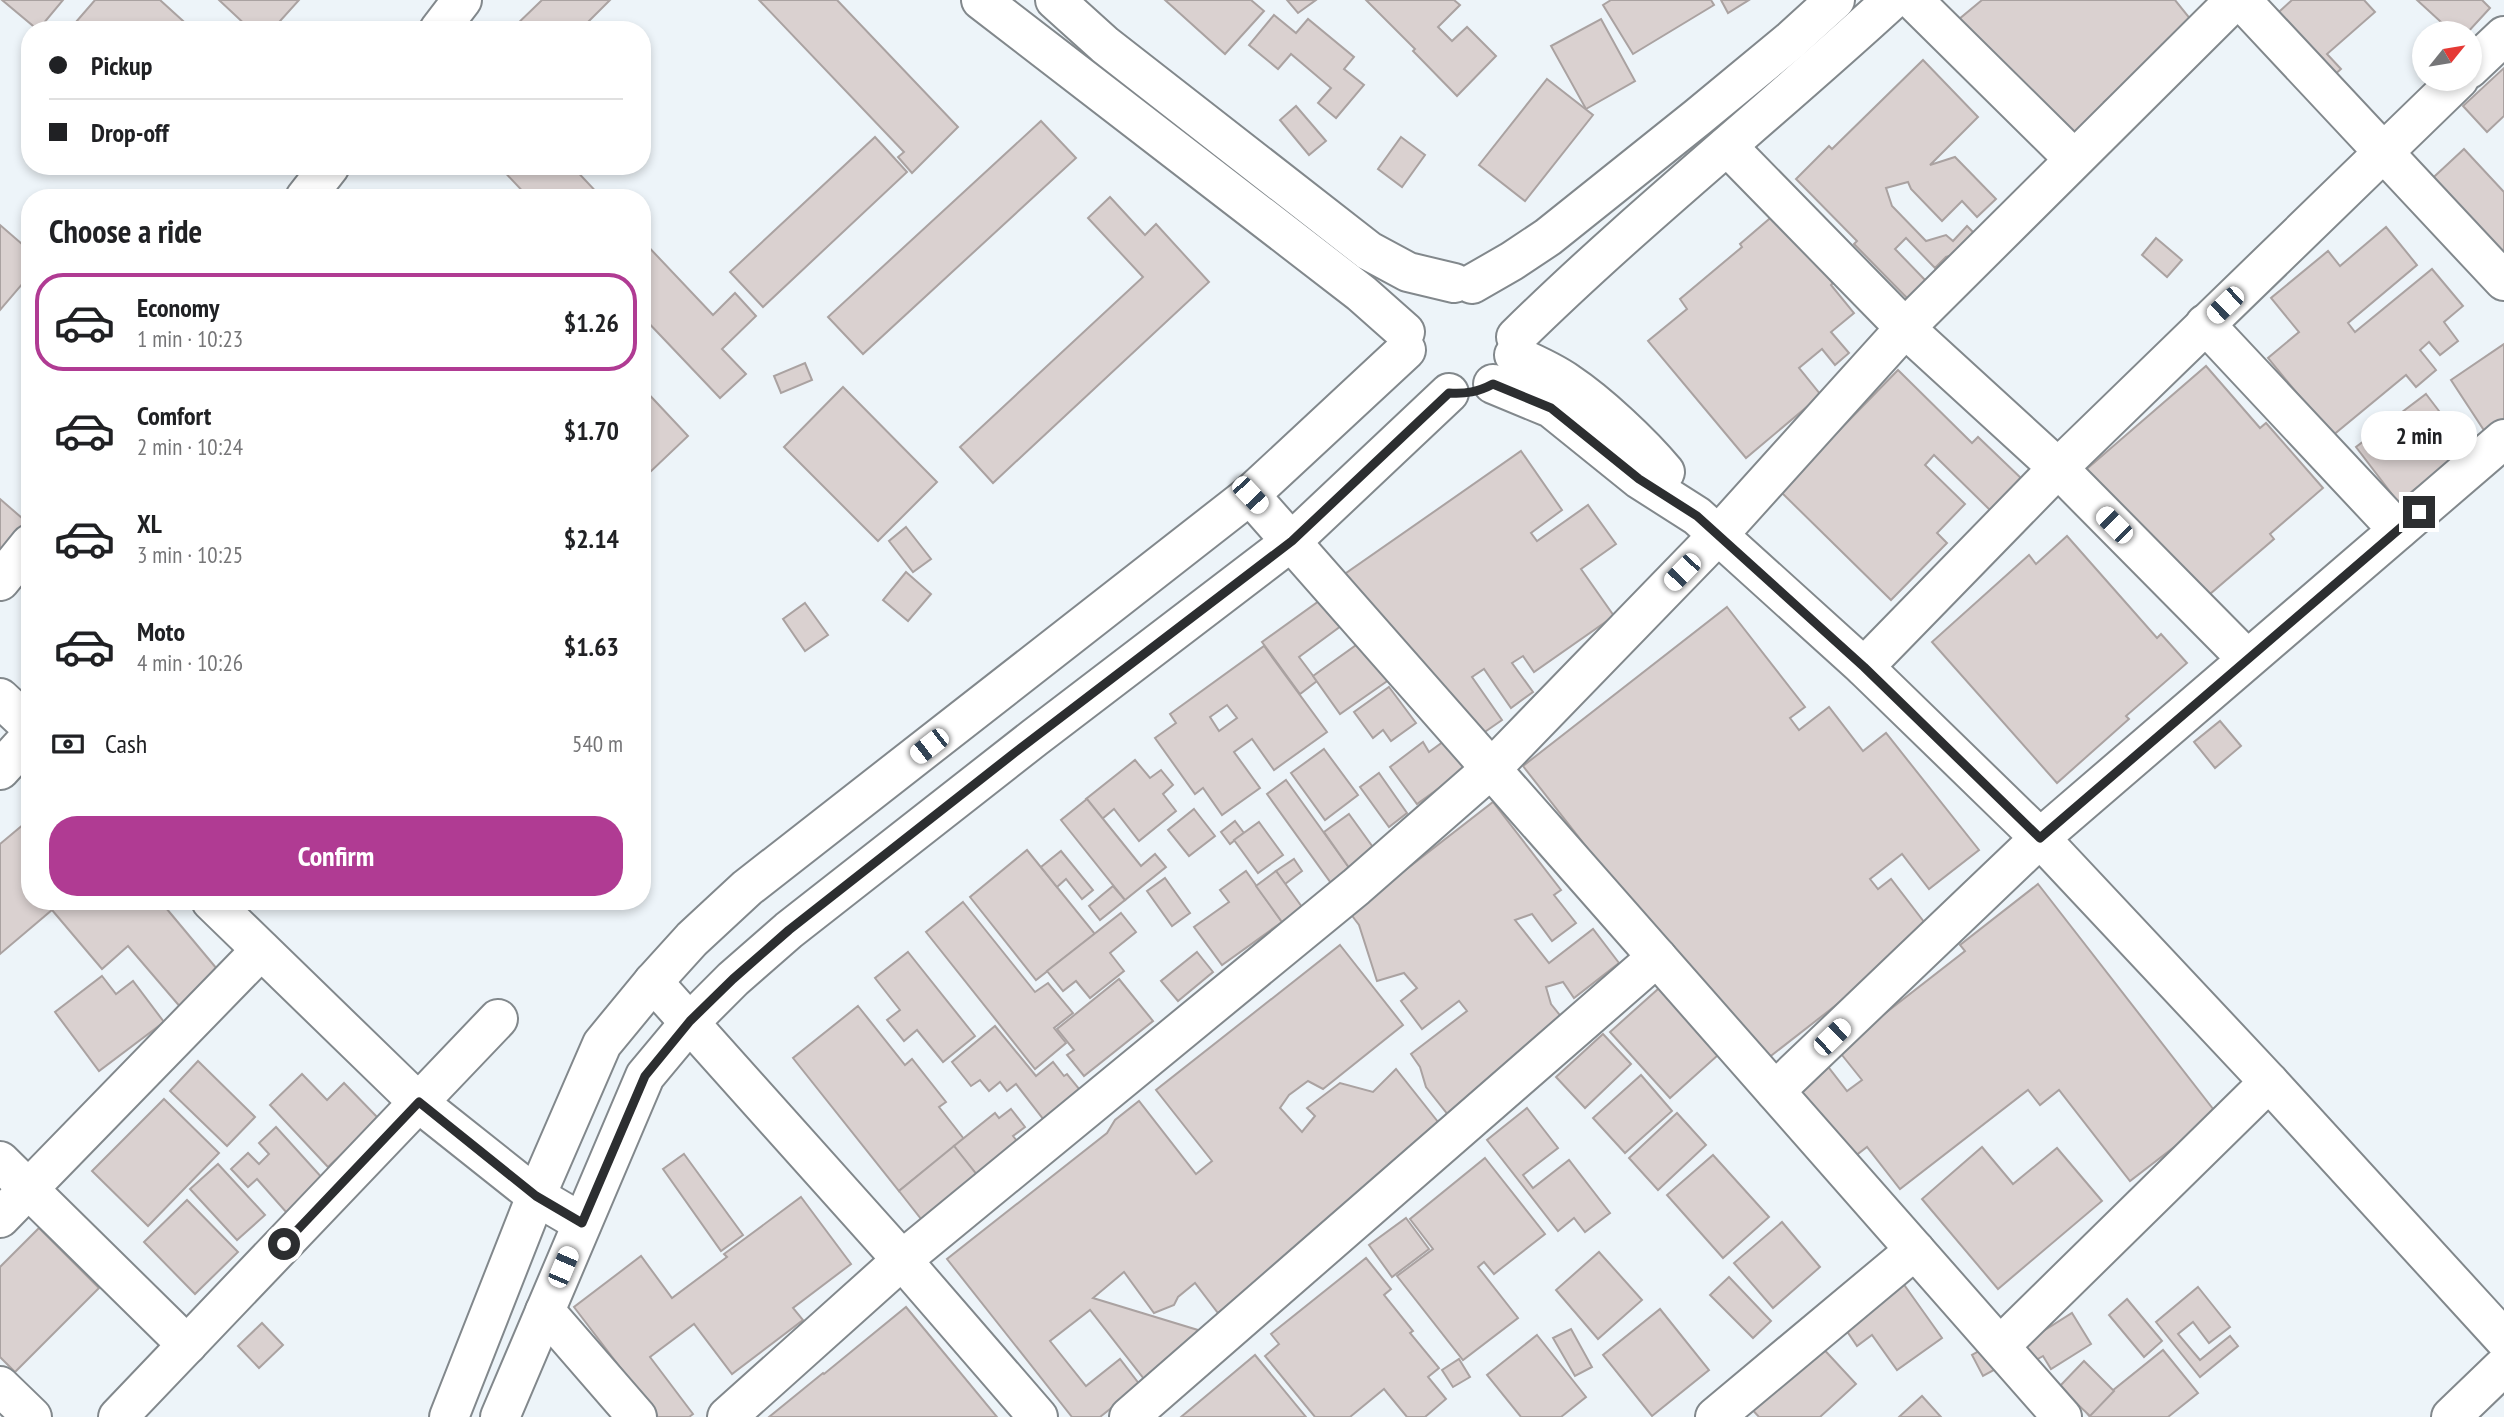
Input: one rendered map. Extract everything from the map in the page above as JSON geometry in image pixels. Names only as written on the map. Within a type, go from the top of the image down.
[{"type":"street","points":[[446,21],[462,0]]},
{"type":"street","points":[[981,0],[1361,293],[1406,341]]},
{"type":"street","points":[[1055,0],[1105,44],[1369,251],[1408,272],[1463,284],[1498,298],[1514,322],[1508,358]]},
{"type":"street","points":[[1835,0],[1698,117],[1548,237],[1512,261],[1463,284],[1436,289],[1421,299],[1411,314],[1406,341],[1414,369],[1429,385],[1449,393],[1480,391],[1567,287],[1892,0]]},
{"type":"street","points":[[1913,0],[2074,159]]},
{"type":"street","points":[[727,1417],[902,1260],[1356,887],[1492,768],[1708,525],[2235,0]]},
{"type":"street","points":[[2241,0],[2504,281]]},
{"type":"street","points":[[2482,57],[2504,36]]},
{"type":"street","points":[[1864,667],[2058,468],[2447,91]]},
{"type":"street","points":[[1727,146],[1905,328],[2058,468],[2247,659]]},
{"type":"street","points":[[312,189],[323,175]]},
{"type":"street","points":[[2205,324],[2398,530]]},
{"type":"street","points":[[449,1417],[536,1196],[602,1044],[653,982],[692,939],[747,888],[1250,495],[1406,341]]},
{"type":"street","points":[[1508,358],[1566,381],[1649,454],[1708,525],[1864,667],[2040,838],[2269,1082],[2504,1339]]},
{"type":"street","points":[[500,1417],[645,1076],[690,1021],[789,930],[1023,746],[1292,541],[1449,393]]},
{"type":"street","points":[[1775,1091],[2040,838],[2504,439]]},
{"type":"street","points":[[1250,495],[2062,1417]]},
{"type":"street","points":[[0,581],[21,555]]},
{"type":"street","points":[[0,698],[21,718]]},
{"type":"street","points":[[0,770],[21,747]]},
{"type":"street","points":[[747,888],[789,930]]},
{"type":"street","points":[[220,910],[419,1102],[536,1196],[582,1223]]},
{"type":"street","points":[[0,1218],[261,950]]},
{"type":"street","points":[[1129,1417],[1657,957]]},
{"type":"street","points":[[653,982],[902,1260],[1038,1417]]},
{"type":"street","points":[[118,1417],[498,1019]]},
{"type":"street","points":[[2000,1346],[2269,1082]]},
{"type":"street","points":[[0,1161],[187,1345]]},
{"type":"street","points":[[1715,1417],[1915,1250]]},
{"type":"street","points":[[545,1311],[637,1417]]},
{"type":"street","points":[[2451,1417],[2504,1366]]},
{"type":"street","points":[[0,1386],[32,1417]]},
{"type":"building","points":[[2,0],[63,0],[46,21],[27,21]]},
{"type":"building","points":[[95,0],[160,0],[183,21],[77,21]]},
{"type":"building","points":[[219,0],[299,0],[280,21],[241,21]]},
{"type":"building","points":[[542,0],[610,0],[589,21],[520,21]]},
{"type":"building","points":[[759,0],[837,0],[958,127],[912,173],[898,157],[904,152]]},
{"type":"building","points":[[1165,0],[1251,0],[1264,11],[1225,54]]},
{"type":"building","points":[[1287,0],[1316,0],[1298,13]]},
{"type":"building","points":[[1366,0],[1454,0],[1460,5],[1438,27],[1452,41],[1467,27],[1496,56],[1457,96]]},
{"type":"building","points":[[1611,0],[1711,0],[1714,5],[1633,54],[1603,5]]},
{"type":"building","points":[[1721,0],[1749,0],[1728,13]]},
{"type":"building","points":[[1982,0],[2175,0],[2196,26],[2104,102],[2111,111],[2065,150],[1958,20]]},
{"type":"building","points":[[2292,0],[2364,0],[2375,12],[2327,54],[2341,69],[2324,84],[2269,21]]},
{"type":"building","points":[[2417,0],[2482,0],[2490,8],[2478,21],[2440,21]]},
{"type":"building","points":[[1274,15],[1296,33],[1308,19],[1354,57],[1344,69],[1364,85],[1336,118],[1318,103],[1331,88],[1291,54],[1278,69],[1249,45]]},
{"type":"building","points":[[1601,19],[1635,81],[1586,109],[1551,46]]},
{"type":"building","points":[[1923,60],[1978,117],[1930,165],[1955,157],[1996,199],[1977,217],[1962,201],[1942,221],[1911,189],[1908,182],[1886,188],[1892,206],[1926,241],[1946,235],[1953,241],[1967,226],[1981,240],[1972,249],[1946,257],[1935,268],[1906,238],[1895,249],[1928,283],[1910,301],[1854,244],[1857,241],[1796,179],[1829,146],[1832,149]]},
{"type":"building","points":[[2504,68],[2504,116],[2487,132],[2463,106]]},
{"type":"building","points":[[1547,79],[1593,115],[1525,201],[1479,165]]},
{"type":"building","points":[[1296,106],[1326,141],[1309,155],[1280,120]]},
{"type":"building","points":[[1041,121],[1076,158],[863,354],[828,317]]},
{"type":"building","points":[[875,137],[907,172],[763,307],[730,272]]},
{"type":"building","points":[[1401,137],[1425,155],[1402,187],[1378,169]]},
{"type":"building","points":[[2464,149],[2504,192],[2504,272],[2423,187]]},
{"type":"building","points":[[507,175],[580,175],[594,189],[521,189]]},
{"type":"building","points":[[1110,197],[1145,235],[1156,224],[1209,282],[993,483],[960,447],[1143,277],[1088,218]]},
{"type":"building","points":[[1775,214],[1833,283],[1831,285],[1854,313],[1831,332],[1849,353],[1835,365],[1822,349],[1799,368],[1821,395],[1746,458],[1648,341],[1687,309],[1680,299],[1742,247],[1740,244]]},
{"type":"building","points":[[0,225],[21,243],[21,286],[0,310]]},
{"type":"building","points":[[2386,227],[2417,265],[2348,323],[2355,332],[2432,269],[2463,306],[2444,322],[2458,341],[2440,355],[2429,342],[2420,350],[2436,370],[2416,387],[2406,375],[2332,436],[2268,358],[2299,332],[2271,298],[2328,251],[2340,266]]},
{"type":"building","points":[[2156,238],[2182,260],[2167,277],[2142,255]]},
{"type":"building","points":[[651,250],[713,315],[735,293],[756,316],[722,349],[746,374],[720,398],[651,325]]},
{"type":"building","points":[[2504,344],[2504,436],[2493,444],[2451,380]]},
{"type":"building","points":[[805,363],[812,380],[781,393],[774,376]]},
{"type":"building","points":[[2206,366],[2260,428],[2266,423],[2323,488],[2270,534],[2274,539],[2189,612],[2074,480]]},
{"type":"building","points":[[1898,370],[1972,443],[1978,437],[2023,480],[1992,512],[1934,455],[1925,465],[1965,504],[1937,533],[1947,543],[1891,600],[1780,491]]},
{"type":"building","points":[[843,387],[937,482],[878,541],[784,447]]},
{"type":"building","points":[[2426,394],[2468,449],[2398,502],[2356,447]]},
{"type":"building","points":[[651,397],[688,436],[651,471]]},
{"type":"building","points":[[1521,451],[1562,510],[1531,533],[1537,541],[1588,505],[1616,544],[1581,569],[1614,616],[1534,672],[1523,656],[1512,663],[1533,692],[1511,708],[1484,669],[1472,677],[1502,720],[1479,736],[1339,578]]},
{"type":"building","points":[[0,499],[21,517],[21,538],[0,570]]},
{"type":"building","points":[[906,527],[931,559],[913,572],[889,541]]},
{"type":"building","points":[[2067,536],[2157,638],[2161,634],[2187,663],[2126,716],[2129,719],[2057,783],[1932,642],[2029,555],[2036,564]]},
{"type":"building","points":[[906,572],[931,594],[908,621],[883,600]]},
{"type":"building","points":[[1326,596],[1345,623],[1299,657],[1317,681],[1300,694],[1262,642]]},
{"type":"building","points":[[805,603],[828,635],[805,651],[783,619]]},
{"type":"building","points":[[1727,607],[1805,707],[1790,718],[1799,730],[1829,707],[1863,751],[1886,733],[1979,850],[1929,889],[1902,854],[1870,879],[1878,889],[1891,879],[1931,931],[1758,1066],[1523,766]]},
{"type":"building","points":[[1366,638],[1393,677],[1340,714],[1313,676]]},
{"type":"building","points":[[1264,646],[1327,732],[1274,770],[1252,739],[1234,752],[1260,788],[1222,815],[1203,788],[1195,794],[1155,738],[1176,723],[1170,714]],"holes":[[[1227,705],[1237,718],[1219,731],[1210,717]]]},
{"type":"building","points":[[1389,687],[1416,723],[1391,741],[1383,730],[1373,738],[1354,712]]},
{"type":"building","points":[[2220,721],[2241,746],[2215,768],[2194,742]]},
{"type":"building","points":[[1451,736],[1471,765],[1417,804],[1390,767],[1423,742],[1429,752]]},
{"type":"building","points":[[1324,749],[1358,795],[1325,820],[1291,773]]},
{"type":"building","points":[[1135,760],[1150,778],[1161,770],[1173,785],[1163,794],[1176,811],[1139,841],[1114,809],[1102,819],[1086,799]]},
{"type":"building","points":[[1379,773],[1407,813],[1389,827],[1360,787]]},
{"type":"building","points":[[1286,780],[1350,869],[1331,883],[1267,794]]},
{"type":"building","points":[[1087,799],[1141,866],[1155,854],[1166,867],[1125,900],[1061,820]]},
{"type":"building","points":[[1493,802],[1561,890],[1554,895],[1576,923],[1552,941],[1532,914],[1515,920],[1549,963],[1593,929],[1619,963],[1574,998],[1563,982],[1546,987],[1551,1004],[1571,1029],[1453,1121],[1426,1087],[1420,1067],[1411,1054],[1467,1011],[1459,1001],[1422,1029],[1401,1001],[1417,988],[1404,973],[1377,981],[1359,925],[1350,913]]},
{"type":"building","points":[[1194,809],[1215,836],[1189,856],[1168,830]]},
{"type":"building","points":[[1349,814],[1375,850],[1350,869],[1324,832]]},
{"type":"building","points":[[1235,821],[1244,833],[1230,844],[1221,832]]},
{"type":"building","points":[[1259,822],[1283,855],[1258,873],[1234,840]]},
{"type":"building","points":[[21,826],[21,910],[52,910],[0,954],[0,844]]},
{"type":"building","points":[[1027,850],[1095,934],[1036,980],[970,897]]},
{"type":"building","points":[[1061,851],[1093,890],[1082,899],[1066,879],[1057,887],[1041,867]]},
{"type":"building","points":[[1294,859],[1302,871],[1285,884],[1276,871]]},
{"type":"building","points":[[1246,871],[1282,922],[1222,965],[1194,927],[1229,902],[1220,890]]},
{"type":"building","points":[[1276,871],[1302,907],[1282,922],[1256,886]]},
{"type":"building","points":[[1165,878],[1190,913],[1172,926],[1147,891]]},
{"type":"building","points":[[2038,884],[2217,1114],[2130,1181],[2059,1090],[2040,1105],[2028,1090],[1900,1189],[1867,1147],[1850,1160],[1790,1084],[1822,1059],[1847,1091],[1862,1080],[1838,1050],[1965,951],[1960,945]]},
{"type":"building","points":[[1113,886],[1125,900],[1100,920],[1089,906]]},
{"type":"building","points":[[963,902],[1035,992],[1048,983],[1073,1013],[1054,1028],[1066,1043],[1035,1069],[926,932]]},
{"type":"building","points":[[52,910],[168,910],[222,975],[182,1009],[128,946],[102,969]]},
{"type":"building","points":[[1121,913],[1136,932],[1110,953],[1124,971],[1090,998],[1076,981],[1063,991],[1047,971]]},
{"type":"building","points":[[1340,945],[1403,1025],[1323,1089],[1308,1081],[1289,1095],[1280,1108],[1302,1132],[1315,1116],[1307,1108],[1340,1083],[1373,1092],[1396,1069],[1446,1132],[1218,1313],[1195,1283],[1178,1297],[1174,1305],[1154,1313],[1124,1272],[1093,1298],[1211,1334],[1148,1384],[1090,1310],[1050,1341],[1086,1386],[1120,1359],[1140,1385],[1100,1417],[1072,1417],[947,1259],[1107,1133],[1115,1120],[1139,1101],[1196,1174],[1212,1161],[1156,1090]]},
{"type":"building","points":[[908,952],[975,1036],[943,1062],[917,1030],[904,1041],[887,1020],[900,1010],[875,978]]},
{"type":"building","points":[[1197,952],[1213,972],[1178,1001],[1161,981]]},
{"type":"building","points":[[102,976],[116,994],[133,981],[164,1022],[99,1071],[55,1012]]},
{"type":"building","points":[[1119,979],[1153,1021],[1084,1076],[1067,1055],[1074,1050],[1057,1029]]},
{"type":"building","points":[[1667,981],[1727,1047],[1670,1098],[1610,1032]]},
{"type":"building","points":[[858,1006],[905,1065],[912,1059],[946,1102],[939,1107],[964,1139],[899,1191],[793,1058]]},
{"type":"building","points":[[995,1026],[1036,1076],[1053,1062],[1080,1090],[1044,1120],[1016,1084],[1007,1091],[1000,1082],[989,1091],[980,1080],[971,1086],[952,1062]]},
{"type":"building","points":[[1603,1034],[1631,1064],[1585,1108],[1556,1077]]},
{"type":"building","points":[[198,1061],[255,1117],[227,1146],[170,1091]]},
{"type":"building","points":[[302,1074],[327,1100],[344,1083],[379,1119],[328,1167],[270,1105]]},
{"type":"building","points":[[1641,1075],[1672,1111],[1625,1153],[1593,1118]]},
{"type":"building","points":[[164,1099],[219,1153],[148,1226],[92,1171]]},
{"type":"building","points":[[1527,1108],[1558,1148],[1523,1175],[1533,1188],[1569,1160],[1610,1213],[1585,1232],[1574,1218],[1558,1231],[1487,1140]]},
{"type":"building","points":[[1011,1109],[1025,1127],[1013,1136],[1025,1151],[985,1185],[954,1146],[995,1113],[999,1118]]},
{"type":"building","points":[[1677,1113],[1706,1145],[1658,1190],[1629,1158]]},
{"type":"building","points":[[276,1127],[324,1180],[287,1213],[257,1179],[248,1187],[231,1169],[248,1153],[259,1164],[269,1154],[259,1143]]},
{"type":"building","points":[[954,1146],[985,1185],[929,1229],[899,1191]]},
{"type":"building","points":[[1982,1147],[2013,1184],[2057,1148],[2102,1201],[1998,1289],[1922,1199]]},
{"type":"building","points":[[684,1154],[743,1235],[721,1251],[663,1169]]},
{"type":"building","points":[[1713,1155],[1769,1217],[1723,1258],[1667,1195]]},
{"type":"building","points":[[1485,1158],[1545,1234],[1494,1274],[1484,1262],[1478,1267],[1518,1318],[1463,1360],[1397,1276],[1433,1249],[1410,1219]]},
{"type":"building","points":[[218,1164],[265,1215],[237,1240],[190,1189]]},
{"type":"building","points":[[801,1197],[851,1264],[793,1308],[803,1320],[732,1374],[694,1324],[650,1357],[693,1414],[689,1417],[658,1417],[574,1307],[641,1256],[672,1298],[727,1257],[724,1254]]},
{"type":"building","points":[[187,1200],[238,1252],[195,1294],[144,1242]]},
{"type":"building","points":[[1406,1218],[1429,1249],[1392,1277],[1369,1245]]},
{"type":"building","points":[[1782,1222],[1820,1267],[1773,1308],[1734,1263]]},
{"type":"building","points":[[39,1228],[99,1288],[15,1372],[0,1357],[0,1267]]},
{"type":"building","points":[[1599,1252],[1642,1300],[1598,1339],[1556,1290]]},
{"type":"building","points":[[1366,1258],[1391,1289],[1384,1295],[1413,1331],[1410,1333],[1439,1368],[1428,1377],[1446,1399],[1425,1417],[1407,1417],[1384,1389],[1350,1417],[1315,1417],[1265,1356],[1279,1344],[1271,1334]]},
{"type":"building","points":[[1729,1277],[1771,1321],[1753,1338],[1710,1295]]},
{"type":"building","points":[[1900,1279],[1942,1338],[1897,1370],[1872,1335],[1857,1346],[1840,1321]]},
{"type":"building","points":[[2198,1287],[2230,1327],[2209,1343],[2193,1322],[2178,1334],[2200,1360],[2230,1336],[2238,1346],[2200,1377],[2156,1322]]},
{"type":"building","points":[[2127,1299],[2162,1341],[2144,1357],[2109,1315]]},
{"type":"building","points":[[906,1307],[997,1417],[769,1417],[824,1374]]},
{"type":"building","points":[[1660,1309],[1709,1370],[1652,1416],[1603,1355]]},
{"type":"building","points":[[2072,1313],[2091,1344],[2051,1369],[2043,1356],[2029,1364],[2018,1347]]},
{"type":"building","points":[[262,1323],[283,1345],[259,1368],[238,1346]]},
{"type":"building","points":[[1571,1329],[1592,1367],[1575,1376],[1553,1338]]},
{"type":"building","points":[[2015,1331],[2027,1352],[1983,1376],[1972,1355]]},
{"type":"building","points":[[1537,1335],[1586,1397],[1561,1417],[1521,1417],[1487,1375]]},
{"type":"building","points":[[1818,1343],[1856,1384],[1820,1417],[1759,1417],[1749,1406]]},
{"type":"building","points":[[2163,1350],[2198,1393],[2168,1417],[2090,1417],[2086,1412]]},
{"type":"building","points":[[1255,1355],[1306,1417],[1181,1417]]},
{"type":"building","points":[[1459,1359],[1470,1377],[1453,1387],[1442,1370]]},
{"type":"building","points":[[2084,1361],[2114,1391],[2090,1416],[2059,1387]]},
{"type":"building","points":[[1922,1396],[1941,1417],[1899,1417]]},
{"type":"route","points":[[284,1244],[419,1102],[536,1196],[582,1223],[645,1076],[690,1021],[733,979],[789,930],[1013,754],[1292,541],[1449,393],[1480,391],[1493,384],[1539,402],[1551,408],[1639,479],[1697,516],[1864,667],[2040,838],[2419,512]]}]
